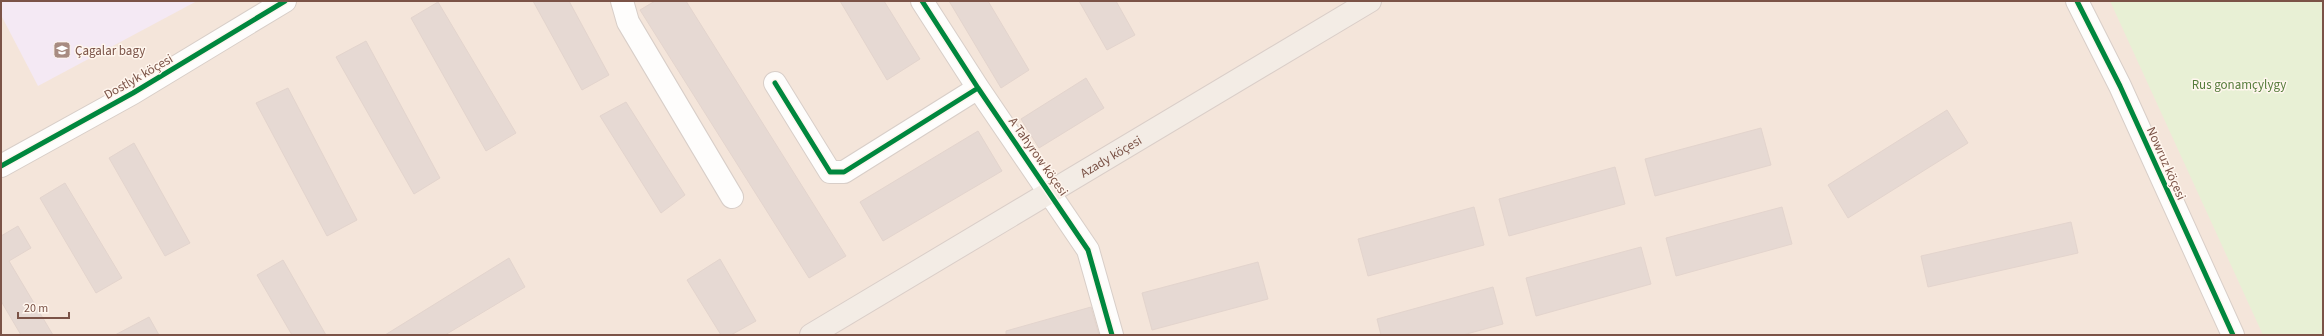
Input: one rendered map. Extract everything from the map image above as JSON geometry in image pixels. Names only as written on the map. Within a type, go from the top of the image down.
[{"type":"main road","name":"Azady köçesi","points":[[811,335],[1370,1]]},
{"type":"street","points":[[622,1],[628,22],[732,197]]},
{"type":"street","name":"A Tahyrow köçesi","points":[[922,1],[978,88],[1088,250],[1112,335]]},
{"type":"street","name":"Nowruz köçesi","points":[[2078,1],[2120,86],[2233,335]]},
{"type":"street","name":"Dostlyk köçesi","points":[[1,166],[133,93],[278,3]]},
{"type":"street","points":[[775,83],[830,172],[844,172],[978,88]]},
{"type":"shaded area","points":[[1,1],[2323,1],[2323,335],[1,335]]},
{"type":"shaded area","name":"Çagalar bagy","points":[[1,1],[197,1],[38,86],[1,15]]},
{"type":"green space","name":"Rus gonamçylygy","points":[[2110,1],[2323,1],[2323,335],[2263,335]]},
{"type":"building","points":[[533,1],[569,1],[609,75],[582,90]]},
{"type":"building","points":[[655,1],[686,1],[846,256],[809,278],[640,10]]},
{"type":"building","points":[[840,1],[884,1],[920,59],[887,80]]},
{"type":"building","points":[[949,1],[988,1],[1029,70],[1001,88]]},
{"type":"building","points":[[1079,1],[1116,1],[1135,35],[1107,50]]},
{"type":"building","points":[[438,2],[516,133],[486,151],[411,18]]},
{"type":"building","points":[[366,41],[440,178],[414,194],[336,57]]},
{"type":"building","points":[[1086,78],[1104,108],[1039,148],[1021,119]]},
{"type":"building","points":[[288,88],[357,220],[327,236],[256,103]]},
{"type":"building","points":[[626,102],[685,195],[661,213],[600,116]]},
{"type":"building","points":[[1947,110],[1968,143],[1848,218],[1828,185]]},
{"type":"building","points":[[1761,128],[1771,165],[1655,196],[1645,159]]},
{"type":"building","points":[[978,131],[1002,171],[883,241],[860,202]]},
{"type":"building","points":[[134,143],[190,243],[165,256],[109,158]]},
{"type":"building","points":[[1615,167],[1625,204],[1509,236],[1499,199]]},
{"type":"building","points":[[65,183],[122,278],[96,293],[40,198]]},
{"type":"building","points":[[1474,207],[1484,245],[1368,276],[1358,239]]},
{"type":"building","points":[[1782,207],[1792,244],[1676,276],[1666,238]]},
{"type":"building","points":[[2071,222],[2078,253],[1928,287],[1921,256]]},
{"type":"building","points":[[18,226],[31,248],[9,261],[53,335],[21,335],[1,301],[1,236]]},
{"type":"building","points":[[1641,247],[1651,284],[1536,316],[1526,278]]},
{"type":"building","points":[[509,258],[525,287],[445,335],[385,335]]},
{"type":"building","points":[[720,259],[756,321],[731,335],[721,335],[687,280]]},
{"type":"building","points":[[283,260],[326,335],[292,335],[257,275]]},
{"type":"building","points":[[1258,262],[1268,299],[1152,330],[1142,293]]},
{"type":"building","points":[[1493,287],[1503,324],[1463,335],[1381,335],[1377,319]]},
{"type":"building","points":[[1091,307],[1099,335],[1006,335],[1006,331]]},
{"type":"building","points":[[149,317],[159,335],[115,335]]},
{"type":"cycle path","points":[[1,166],[133,93],[285,1]]},
{"type":"cycle path","points":[[922,1],[978,88],[1088,250],[1112,335]]},
{"type":"cycle path","points":[[2077,1],[2120,86],[2233,335]]},
{"type":"cycle path","points":[[775,83],[830,172],[844,172],[978,88]]},
{"type":"place","name":"Çagalar bagy","points":[[62,50]]}]
